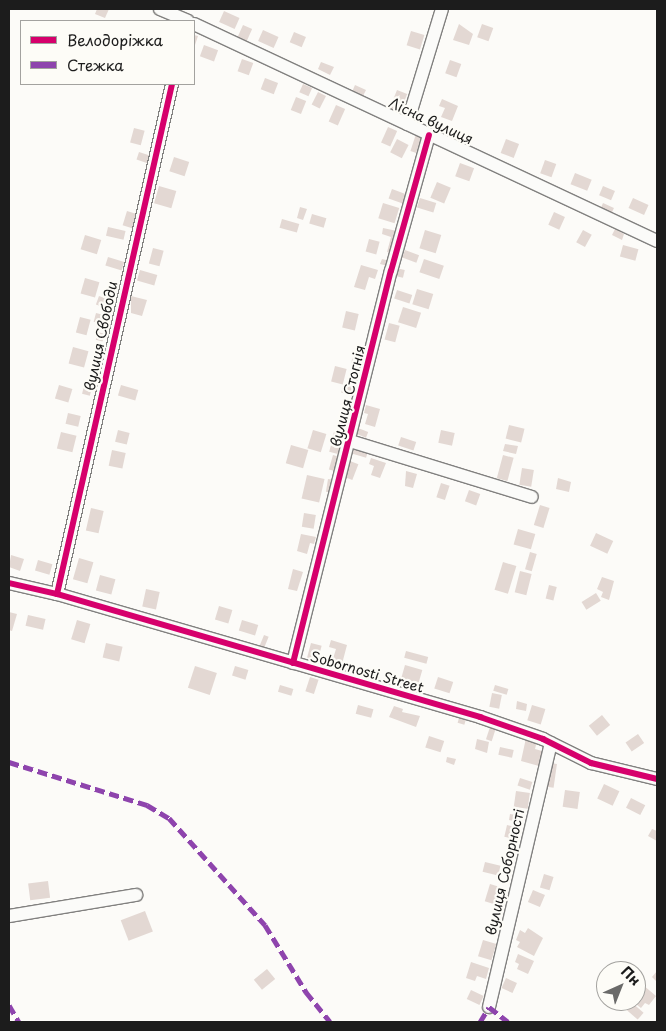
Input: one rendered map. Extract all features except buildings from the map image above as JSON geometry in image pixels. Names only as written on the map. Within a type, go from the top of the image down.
[{"type":"street","name":"Лісна вулиця","points":[[160,9],[189,19]]},
{"type":"street","points":[[407,124],[442,9]]},
{"type":"street","name":"Лісна вулиця","points":[[195,22],[429,135],[657,241]]},
{"type":"street","name":"вулиця Свободи","points":[[57,594],[172,85]]},
{"type":"street","name":"вулиця Стогнія","points":[[294,663],[429,135]]},
{"type":"street","points":[[350,441],[532,497]]},
{"type":"street","name":"Sobornosti Street","points":[[9,583],[57,594],[480,717],[551,743],[591,762],[657,779]]},
{"type":"street","name":"вулиця Соборності","points":[[489,1007],[551,743]]},
{"type":"street","points":[[9,916],[136,895]]},
{"type":"marked path","points":[[9,762],[147,805],[169,818],[265,925],[306,992],[330,1022]]},
{"type":"marked path","points":[[9,1005],[19,1022]]},
{"type":"marked path","points":[[480,1022],[489,1007],[508,1022]]},
{"type":"cycle path","points":[[57,594],[172,85]]},
{"type":"cycle path","points":[[293,663],[391,271],[429,135]]},
{"type":"cycle path","points":[[9,583],[57,594],[480,717],[543,739],[591,763],[657,779]]}]
